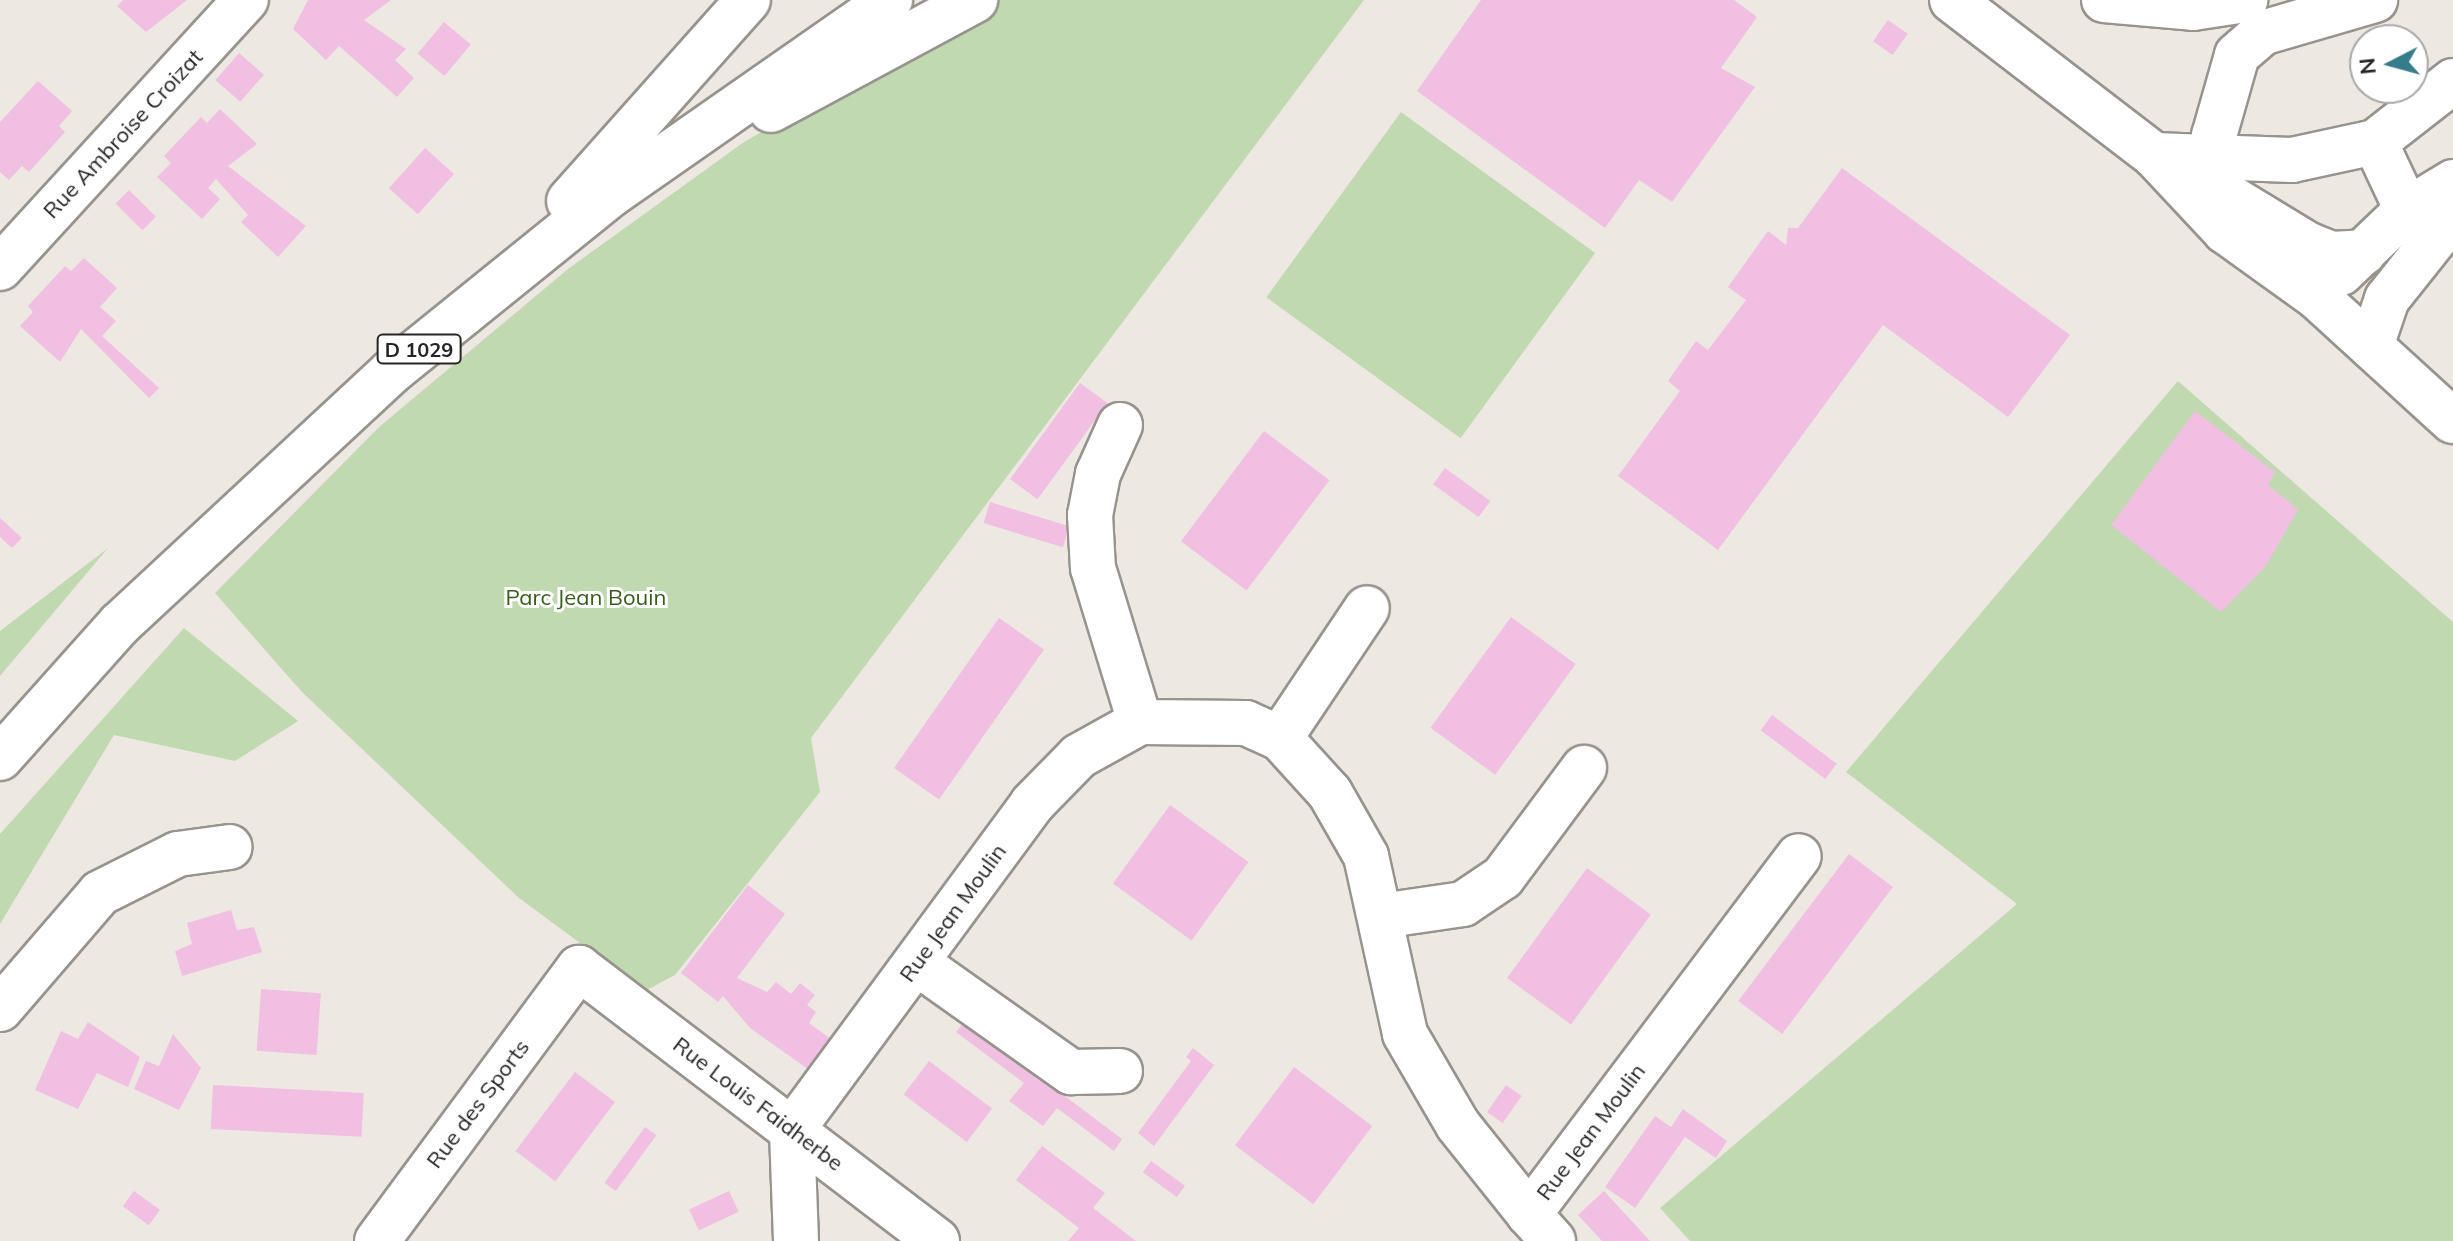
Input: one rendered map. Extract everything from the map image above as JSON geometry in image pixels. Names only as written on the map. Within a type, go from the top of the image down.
[{"type":"street","name":"Rue Ambroise Croizat","points":[[0,268],[246,0]]},
{"type":"street","points":[[482,297],[748,0]]},
{"type":"street","name":"D 1029","points":[[0,758],[241,505],[482,297],[613,193],[890,0]]},
{"type":"street","points":[[613,193],[975,0]]},
{"type":"street","points":[[1952,0],[2154,155],[2225,231],[2317,297],[2453,421]]},
{"type":"street","points":[[2104,0],[2193,8],[2245,0]]},
{"type":"street","points":[[2225,231],[2214,136],[2237,55],[2262,33],[2375,0]]},
{"type":"street","points":[[2218,174],[2375,142],[2453,81]]},
{"type":"street","points":[[2375,142],[2407,210]]},
{"type":"street","points":[[2154,155],[2218,174],[2309,245],[2331,254],[2364,252]]},
{"type":"street","points":[[2317,297],[2407,210],[2453,182]]},
{"type":"street","points":[[2371,346],[2387,299],[2453,216]]},
{"type":"street","points":[[1120,425],[1095,488],[1093,568],[1140,722]]},
{"type":"street","points":[[1280,738],[1367,608]]},
{"type":"street","name":"Rue Jean Moulin","points":[[792,1130],[1032,804],[1079,756],[1140,722],[1246,723],[1280,738],[1330,793],[1359,843],[1381,916],[1405,1034],[1428,1080],[1541,1227],[1799,856]]},
{"type":"street","points":[[1381,916],[1463,904],[1503,877],[1584,768]]},
{"type":"street","points":[[0,1009],[100,893],[178,854],[230,847]]},
{"type":"street","points":[[917,963],[1071,1072],[1120,1071]]},
{"type":"street","name":"Rue Louis Faidherbe","points":[[579,968],[937,1241]]},
{"type":"street","name":"Rue des Sports","points":[[377,1241],[579,968]]},
{"type":"street","points":[[792,1130],[796,1241]]},
{"type":"green space","name":"Parc Jean Bouin","points":[[992,0],[1364,0],[811,738],[820,792],[675,975],[645,991],[519,898],[302,692],[215,593],[379,427],[568,269],[744,142]]},
{"type":"green space","points":[[1401,112],[1595,253],[1461,438],[1266,297]]},
{"type":"green space","points":[[2178,381],[2453,622],[2453,1241],[1690,1241],[1660,1208],[2017,904],[1846,772]]},
{"type":"green space","points":[[108,548],[0,676],[0,631]]},
{"type":"green space","points":[[184,628],[298,721],[235,761],[114,735],[0,924],[0,834]]},
{"type":"building","points":[[123,0],[187,0],[146,32],[117,6]]},
{"type":"building","points":[[308,0],[391,0],[364,20],[406,49],[395,60],[414,78],[397,97],[339,46],[326,60],[293,29]]},
{"type":"building","points":[[1481,0],[1734,0],[1757,17],[1721,68],[1755,87],[1672,202],[1639,180],[1605,228],[1417,91]]},
{"type":"building","points":[[1888,20],[1908,34],[1893,55],[1873,41]]},
{"type":"building","points":[[444,22],[471,44],[444,76],[418,53]]},
{"type":"building","points":[[239,53],[264,75],[240,102],[215,80]]},
{"type":"building","points":[[38,81],[72,111],[59,126],[65,132],[29,172],[22,166],[9,180],[0,172],[0,122]]},
{"type":"building","points":[[220,109],[257,144],[228,166],[306,226],[278,257],[241,222],[248,215],[216,179],[208,188],[220,199],[202,219],[157,177],[171,163],[164,156],[201,117],[207,123]]},
{"type":"building","points":[[425,148],[454,174],[418,214],[389,188]]},
{"type":"building","points":[[1842,168],[2070,335],[2008,417],[1883,325],[1718,550],[1618,476],[1680,391],[1668,381],[1696,341],[1708,350],[1746,300],[1728,287],[1768,231],[1786,245],[1788,228],[1798,228]]},
{"type":"building","points":[[129,190],[156,217],[142,230],[116,203]]},
{"type":"building","points":[[84,258],[117,288],[100,307],[116,321],[102,336],[159,388],[149,398],[81,329],[60,362],[20,326],[33,312],[28,306],[65,266],[71,271]]},
{"type":"building","points":[[1080,383],[1108,403],[1038,499],[1010,479]]},
{"type":"building","points":[[2195,411],[2275,472],[2268,485],[2298,509],[2266,566],[2221,612],[2111,525]]},
{"type":"building","points":[[1264,431],[1329,480],[1246,591],[1181,541]]},
{"type":"building","points":[[1445,468],[1490,501],[1479,517],[1433,484]]},
{"type":"building","points":[[990,502],[1069,526],[1063,547],[984,523]]},
{"type":"building","points":[[0,518],[22,538],[12,548],[0,537]]},
{"type":"building","points":[[1511,617],[1576,664],[1495,775],[1430,728]]},
{"type":"building","points":[[999,618],[1044,650],[939,799],[894,768]]},
{"type":"building","points":[[1772,715],[1837,764],[1825,779],[1761,730]]},
{"type":"building","points":[[1170,805],[1248,862],[1191,940],[1113,883]]},
{"type":"building","points":[[1849,854],[1893,887],[1782,1034],[1738,1001]]},
{"type":"building","points":[[1587,868],[1651,914],[1571,1024],[1507,978]]},
{"type":"building","points":[[748,885],[785,914],[737,978],[767,992],[776,982],[791,994],[800,983],[815,995],[807,1005],[816,1012],[809,1023],[835,1042],[812,1072],[750,1028],[723,996],[718,1002],[681,973]]},
{"type":"building","points":[[231,910],[237,930],[254,927],[262,952],[182,976],[175,951],[192,944],[187,923]]},
{"type":"building","points":[[261,989],[321,993],[317,1055],[257,1051]]},
{"type":"building","points":[[965,1021],[1122,1139],[1114,1151],[1057,1108],[1043,1126],[1009,1101],[1024,1083],[956,1032]]},
{"type":"building","points":[[88,1022],[140,1057],[128,1087],[97,1073],[78,1109],[35,1090],[61,1031],[78,1039]]},
{"type":"building","points":[[173,1034],[201,1068],[179,1110],[134,1089],[146,1061],[159,1066]]},
{"type":"building","points":[[1193,1048],[1214,1065],[1154,1146],[1138,1133],[1191,1061],[1186,1057]]},
{"type":"building","points":[[929,1061],[992,1109],[967,1142],[904,1095]]},
{"type":"building","points":[[1294,1067],[1372,1126],[1313,1204],[1235,1145]]},
{"type":"building","points":[[575,1072],[615,1102],[555,1181],[515,1151]]},
{"type":"building","points":[[213,1085],[364,1093],[361,1137],[211,1129]]},
{"type":"building","points":[[1506,1085],[1522,1096],[1503,1123],[1487,1112]]},
{"type":"building","points":[[1683,1109],[1727,1141],[1716,1158],[1685,1137],[1635,1208],[1605,1187],[1655,1116],[1671,1127]]},
{"type":"building","points":[[645,1127],[656,1135],[616,1191],[604,1183]]},
{"type":"building","points":[[1042,1146],[1105,1193],[1093,1208],[1136,1241],[1068,1241],[1079,1228],[1016,1180]]},
{"type":"building","points":[[1151,1161],[1185,1186],[1177,1197],[1143,1172]]},
{"type":"building","points":[[134,1191],[160,1210],[149,1225],[123,1206]]},
{"type":"building","points":[[729,1191],[739,1212],[699,1230],[689,1210]]},
{"type":"building","points":[[1604,1191],[1650,1241],[1602,1241],[1578,1215]]}]
